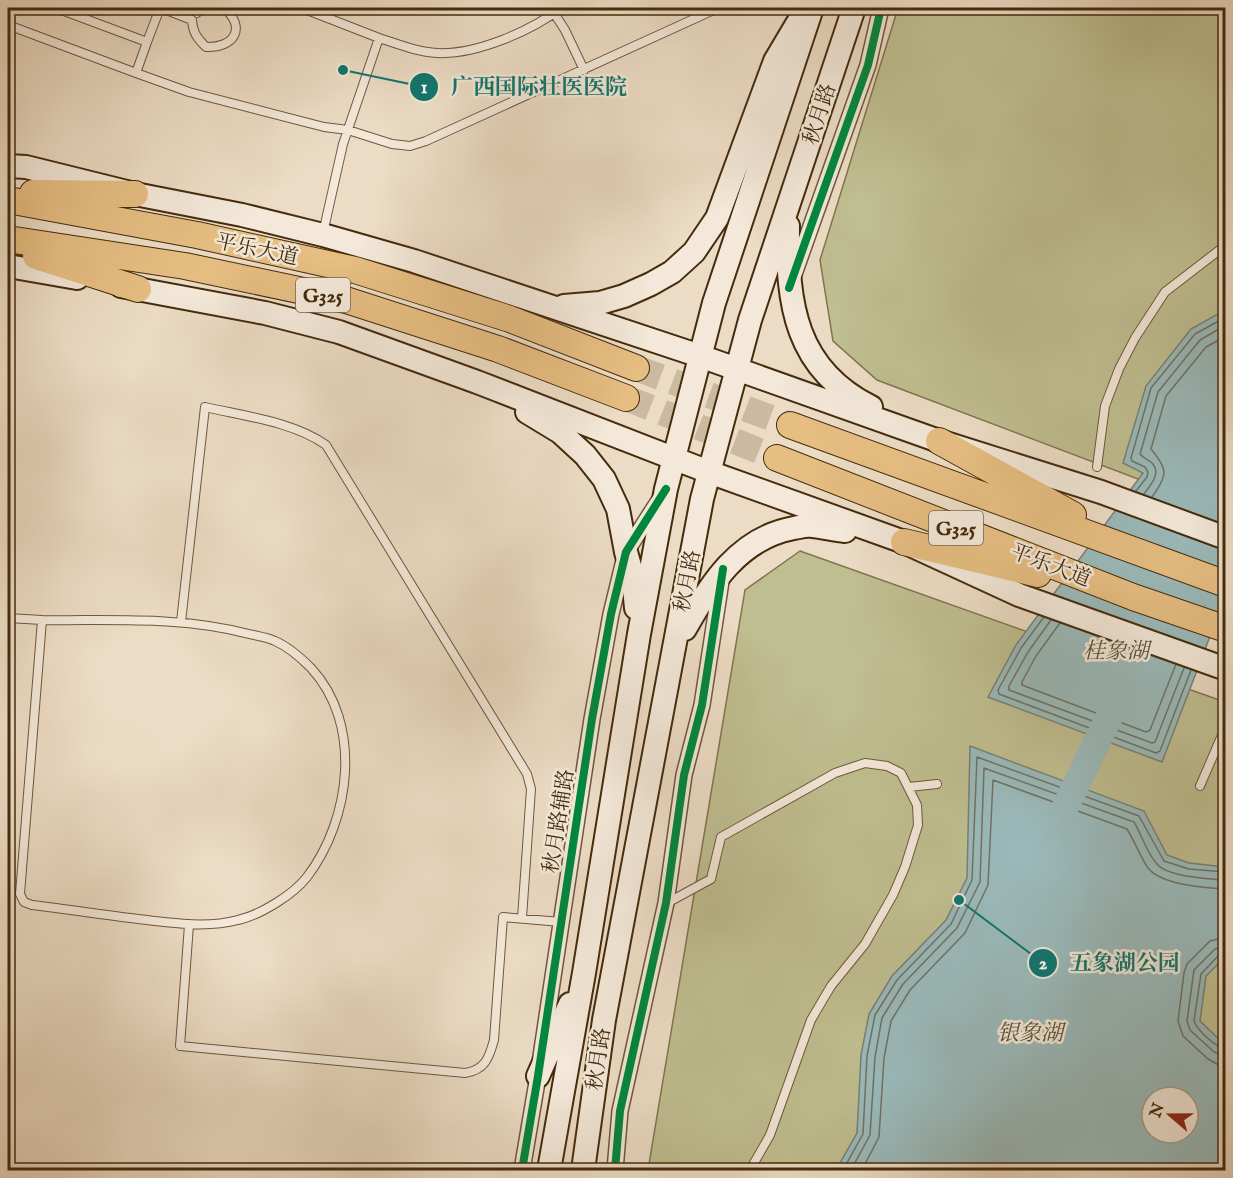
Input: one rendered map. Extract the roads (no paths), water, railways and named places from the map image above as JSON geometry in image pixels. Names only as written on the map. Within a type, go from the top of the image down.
[{"type":"highway","points":[[8,193],[135,194]]},
{"type":"highway","name":"平乐大道","points":[[8,200],[197,236],[355,270],[510,319],[636,368]]},
{"type":"highway","name":"平乐大道","points":[[8,239],[185,266],[346,300],[498,349],[626,398]]},
{"type":"highway","points":[[8,247],[138,289]]},
{"type":"highway","name":"平乐大道","points":[[790,425],[1226,584]]},
{"type":"highway","points":[[939,441],[1144,555]]},
{"type":"highway","name":"平乐大道","points":[[777,458],[1133,597],[1221,628]]},
{"type":"highway","points":[[904,542],[1133,597]]},
{"type":"main road","points":[[553,307],[600,303],[624,296],[672,272],[694,252],[717,218],[775,61],[807,8]]},
{"type":"main road","name":"秋月路","points":[[549,1170],[584,973],[639,634],[666,489],[714,303],[812,8]]},
{"type":"main road","name":"秋月路","points":[[583,1170],[604,1020],[702,499],[750,320],[854,8]]},
{"type":"main road","points":[[8,165],[26,167],[135,194],[242,215],[414,261],[700,356],[939,441],[1101,492],[1226,538]]},
{"type":"main road","points":[[789,204],[789,288],[796,318],[807,348],[822,371],[848,395],[939,441]]},
{"type":"main road","points":[[8,266],[265,313],[339,332],[477,382],[709,472],[904,542],[1018,595],[1223,668]]},
{"type":"main road","points":[[477,382],[560,432],[585,455],[604,479],[618,508],[633,577],[639,634]]},
{"type":"main road","points":[[674,649],[699,603],[723,569],[744,549],[778,531],[810,526],[904,542]]},
{"type":"main road","points":[[538,1076],[584,973]]},
{"type":"street","points":[[789,288],[868,65],[881,8]]},
{"type":"street","name":"秋月路辅路","points":[[522,1170],[592,719],[611,614],[626,552],[666,489]]},
{"type":"street","points":[[615,1170],[620,1111],[666,903],[684,774],[702,705],[723,569]]},
{"type":"lane","points":[[56,8],[147,42]]},
{"type":"lane","points":[[136,73],[160,8],[192,20],[196,38],[206,47],[219,47],[228,43],[235,34],[236,22],[231,13],[224,8]]},
{"type":"lane","points":[[302,8],[379,38],[409,48],[437,53],[468,50],[531,27],[561,8]]},
{"type":"lane","points":[[8,25],[189,92],[324,127],[348,130],[392,144],[410,146],[426,141],[718,8]]},
{"type":"lane","points":[[554,13],[565,30],[584,70]]},
{"type":"lane","points":[[323,235],[348,130],[379,38]]},
{"type":"lane","points":[[1097,467],[1105,406],[1119,369],[1135,338],[1165,292],[1226,245]]},
{"type":"lane","points":[[181,622],[205,407],[313,435],[326,445],[527,774],[531,789],[522,918]]},
{"type":"lane","points":[[8,618],[181,622],[234,630],[275,640],[297,654],[322,680],[338,712],[345,738],[345,770],[340,806],[321,856],[306,879],[271,905],[239,920],[189,925],[32,905],[24,902],[20,894],[42,620]]},
{"type":"lane","points":[[1200,786],[1226,726]]},
{"type":"lane","points":[[666,903],[711,879],[720,837],[835,773],[865,764],[887,766],[901,773],[917,805],[918,825],[893,896],[865,944],[831,986],[811,1020],[770,1136],[750,1170]]},
{"type":"lane","points":[[909,787],[938,784]]},
{"type":"lane","points":[[189,925],[180,1046],[465,1073],[476,1072],[489,1058],[494,1040],[503,917],[561,922]]},
{"type":"water","name":"桂象湖","points":[[1225,310],[1225,597],[1162,762],[988,697],[1016,645],[1143,473],[1123,463],[1146,386],[1191,329]]},
{"type":"water","name":"银象湖","points":[[970,746],[1144,811],[1167,855],[1189,863],[1225,867],[1225,957],[1206,976],[1200,1021],[1225,1045],[1225,1170],[836,1170],[857,1133],[861,1055],[869,1014],[892,976],[946,920],[967,878]]},
{"type":"waterway","points":[[1060,818],[1114,707]]},
{"type":"tunnel","points":[[636,368],[790,425]]},
{"type":"tunnel","points":[[626,398],[777,458]]},
{"type":"place","name":"广西国际壮医医院","points":[[343,70]]},
{"type":"place","name":"五象湖公园","points":[[959,900]]}]
